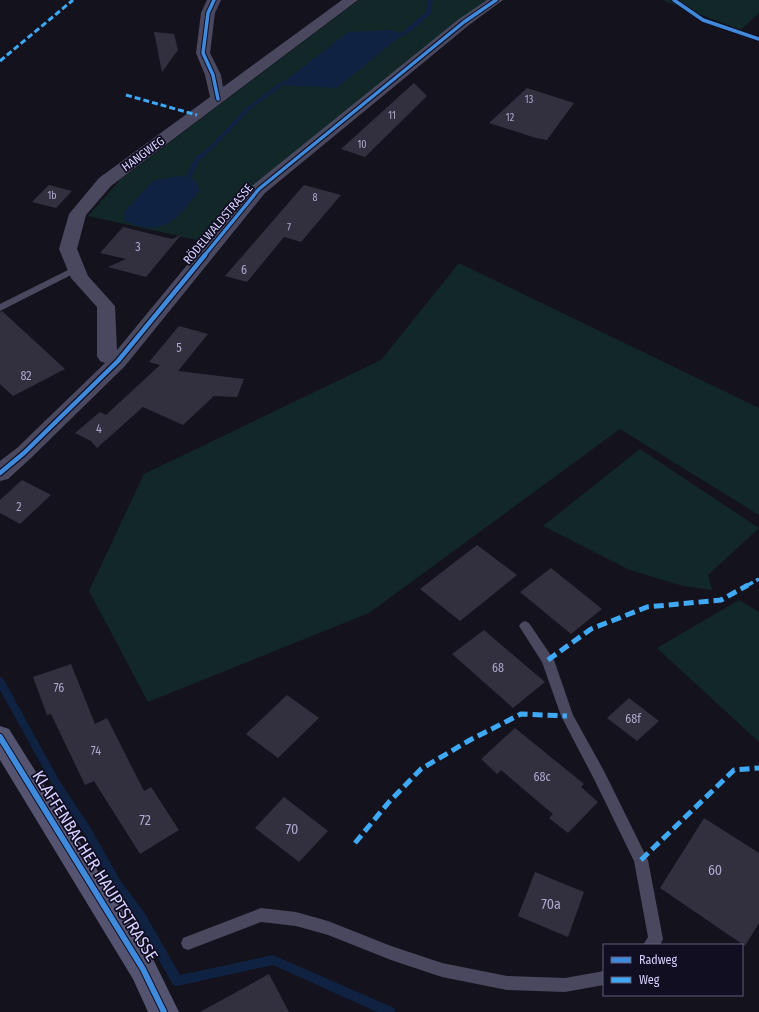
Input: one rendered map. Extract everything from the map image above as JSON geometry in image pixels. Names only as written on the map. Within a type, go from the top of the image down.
[{"type":"street","points":[[214,0],[208,13],[203,53],[213,75],[218,99]]},
{"type":"street","name":"HANGWEG","points":[[118,361],[107,356],[106,306],[80,278],[68,249],[78,214],[105,182],[351,0]]},
{"type":"street","name":"RÖDELWALDSTRASSE","points":[[0,473],[24,453],[118,361],[259,189],[464,22],[496,0]]},
{"type":"street","name":"KLAFFENBACHER HAUPTSTRASSE","points":[[4,753],[143,969],[164,1012]]},
{"type":"lane","points":[[0,308],[76,269]]},
{"type":"lane","points":[[525,626],[548,660],[567,716],[599,775],[640,860],[656,939],[651,944]]},
{"type":"lane","points":[[188,943],[261,915],[296,919],[328,928],[391,954],[442,970],[507,983],[565,985],[603,978]]},
{"type":"green space","points":[[359,0],[492,0],[255,186],[206,242],[88,216],[120,180]]},
{"type":"green space","points":[[662,0],[759,0],[759,13],[741,30]]},
{"type":"green space","points":[[459,263],[759,408],[759,515],[620,429],[369,613],[148,702],[89,591],[144,474],[381,360]]},
{"type":"green space","points":[[640,449],[759,528],[708,575],[712,590],[683,586],[630,570],[543,526]]},
{"type":"green space","points":[[739,600],[759,612],[759,742],[657,648]]},
{"type":"water","points":[[391,30],[403,34],[337,88],[280,85],[348,32]]},
{"type":"water","points":[[180,176],[189,177],[197,182],[199,191],[176,218],[159,227],[149,228],[125,221],[124,212],[154,180]]},
{"type":"building","points":[[154,32],[174,34],[178,50],[162,72]]},
{"type":"building","points":[[414,83],[427,96],[365,157],[341,149]]},
{"type":"building","points":[[527,88],[574,103],[547,140],[489,123]]},
{"type":"building","points":[[49,185],[72,191],[56,208],[32,202]]},
{"type":"building","points":[[304,185],[341,195],[301,242],[284,237],[247,282],[225,276]]},
{"type":"building","points":[[123,227],[172,239],[181,235],[146,277],[108,267],[126,259],[100,253]]},
{"type":"building","points":[[2,311],[65,369],[13,396],[0,384],[0,312]]},
{"type":"building","points":[[179,326],[208,334],[178,371],[244,379],[237,397],[214,396],[183,425],[143,407],[97,448],[91,441],[75,433],[100,412],[106,415],[160,365],[149,362]]},
{"type":"building","points":[[22,480],[51,495],[20,524],[0,513],[0,500]]},
{"type":"building","points":[[477,545],[517,575],[460,621],[420,589]]},
{"type":"building","points":[[551,568],[602,609],[571,634],[520,592]]},
{"type":"building","points":[[484,630],[545,682],[513,708],[452,654]]},
{"type":"building","points":[[71,664],[95,724],[107,718],[144,791],[151,787],[179,830],[140,854],[94,781],[85,785],[51,714],[47,715],[33,677]]},
{"type":"building","points":[[287,695],[319,718],[278,758],[246,734]]},
{"type":"building","points":[[629,698],[659,721],[637,741],[607,718]]},
{"type":"building","points":[[515,728],[584,784],[581,787],[598,802],[568,833],[549,818],[553,814],[501,770],[497,774],[481,759]]},
{"type":"building","points":[[284,797],[328,831],[299,862],[255,828]]},
{"type":"building","points":[[704,818],[759,853],[759,923],[745,946],[660,888]]},
{"type":"building","points":[[535,872],[584,892],[568,937],[518,916]]},
{"type":"building","points":[[269,974],[289,1012],[200,1012]]},
{"type":"waterway","points":[[393,38],[403,34],[429,13],[430,0]]},
{"type":"waterway","points":[[189,177],[196,160],[213,146],[249,108],[280,85],[290,81]]},
{"type":"waterway","points":[[0,681],[56,783],[89,833],[116,883],[140,916],[177,981],[273,960],[390,1012]]},
{"type":"marked path","points":[[0,61],[73,0]]},
{"type":"marked path","points":[[126,95],[197,115]]},
{"type":"marked path","points":[[548,660],[591,629],[647,607],[721,600],[759,579]]},
{"type":"marked path","points":[[355,843],[389,802],[421,769],[470,740],[521,714],[567,716]]},
{"type":"marked path","points":[[641,860],[734,770],[759,768]]},
{"type":"cycle path","points":[[214,0],[208,13],[203,53],[213,75],[218,99]]},
{"type":"cycle path","points":[[0,473],[24,453],[118,361],[259,189],[464,22],[496,0]]},
{"type":"cycle path","points":[[674,0],[683,8],[703,20],[725,29],[759,39]]},
{"type":"cycle path","points":[[0,737],[143,969],[164,1012]]}]
